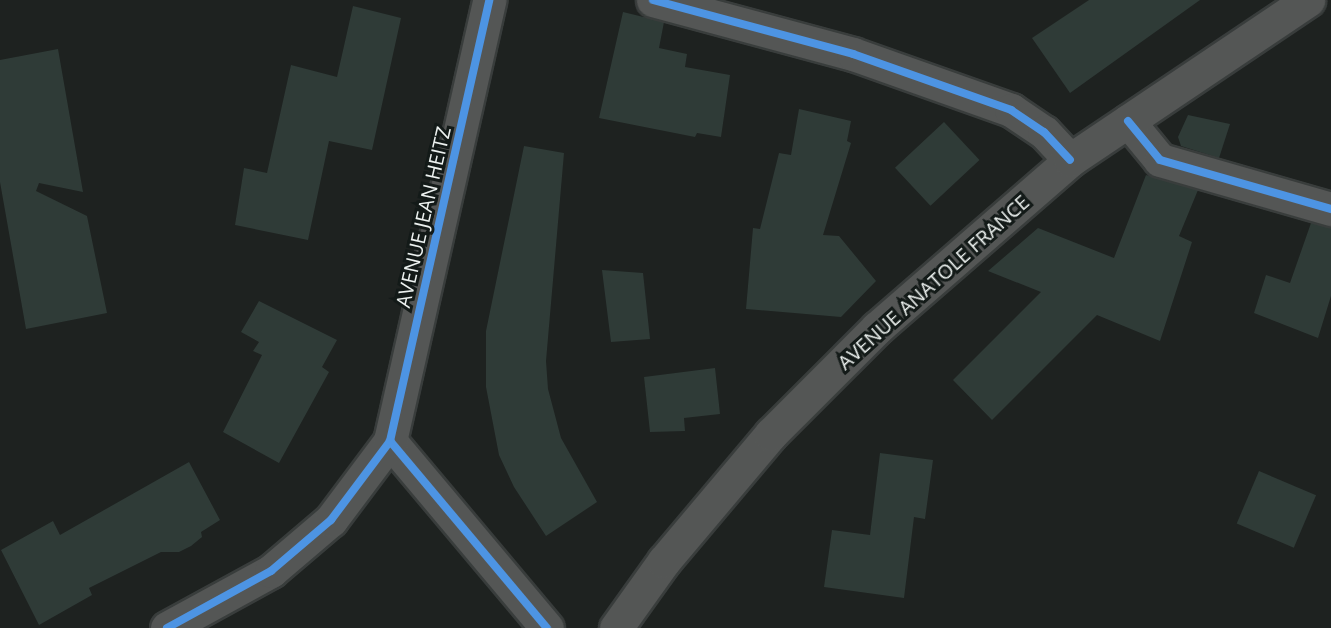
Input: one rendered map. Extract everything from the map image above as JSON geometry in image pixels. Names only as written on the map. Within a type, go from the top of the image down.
[{"type":"street","name":"AVENUE JEAN HEITZ","points":[[167,628],[271,571],[331,520],[390,441],[489,0]]},
{"type":"street","points":[[653,0],[853,54],[1011,110],[1044,132],[1070,160]]},
{"type":"street","name":"AVENUE ANATOLE FRANCE","points":[[616,628],[664,561],[771,434],[877,328],[1070,160],[1308,0]]},
{"type":"street","points":[[1128,121],[1160,159],[1331,209]]},
{"type":"street","points":[[390,441],[547,628]]},
{"type":"building","points":[[1089,0],[1200,0],[1070,93],[1032,38]]},
{"type":"building","points":[[353,6],[401,18],[372,150],[329,141],[308,240],[235,225],[244,168],[267,173],[291,65],[337,77]]},
{"type":"building","points":[[623,12],[664,22],[659,48],[687,54],[685,67],[730,75],[721,137],[697,133],[695,137],[599,118]]},
{"type":"building","points":[[58,49],[83,192],[39,183],[36,191],[87,216],[107,313],[26,329],[0,182],[0,60]]},
{"type":"building","points":[[799,109],[851,121],[847,141],[851,143],[823,235],[839,236],[876,281],[841,317],[746,309],[753,228],[760,229],[779,153],[791,155]]},
{"type":"building","points":[[1188,115],[1230,124],[1219,158],[1181,146],[1178,137]]},
{"type":"building","points":[[944,122],[979,160],[930,206],[895,168]]},
{"type":"building","points":[[524,146],[564,153],[546,361],[548,389],[561,438],[597,502],[546,536],[514,487],[499,455],[486,387],[486,331]]},
{"type":"building","points":[[1146,175],[1198,190],[1179,236],[1192,242],[1160,341],[1097,315],[992,420],[953,380],[1041,292],[988,271],[1038,228],[1114,258]]},
{"type":"building","points":[[1311,223],[1331,227],[1331,296],[1318,338],[1254,313],[1266,275],[1290,283]]},
{"type":"building","points":[[602,270],[643,273],[650,339],[611,342]]},
{"type":"building","points":[[259,301],[337,340],[322,367],[329,372],[279,463],[223,432],[262,355],[253,351],[259,342],[241,332]]},
{"type":"building","points":[[715,368],[720,414],[684,418],[685,431],[650,432],[644,377]]},
{"type":"building","points":[[880,453],[933,460],[925,519],[914,517],[904,598],[824,587],[832,530],[870,535]]},
{"type":"building","points":[[189,462],[220,520],[201,532],[202,537],[191,546],[179,552],[161,552],[89,588],[92,595],[39,625],[1,550],[53,521],[60,535]]},
{"type":"building","points":[[1259,471],[1316,495],[1294,548],[1237,523]]},
{"type":"cycle path","points":[[167,628],[271,571],[331,520],[390,441],[489,0]]},
{"type":"cycle path","points":[[653,0],[853,54],[1011,110],[1044,132],[1070,160]]},
{"type":"cycle path","points":[[1128,121],[1160,160],[1331,209]]},
{"type":"cycle path","points":[[390,441],[547,628]]}]
